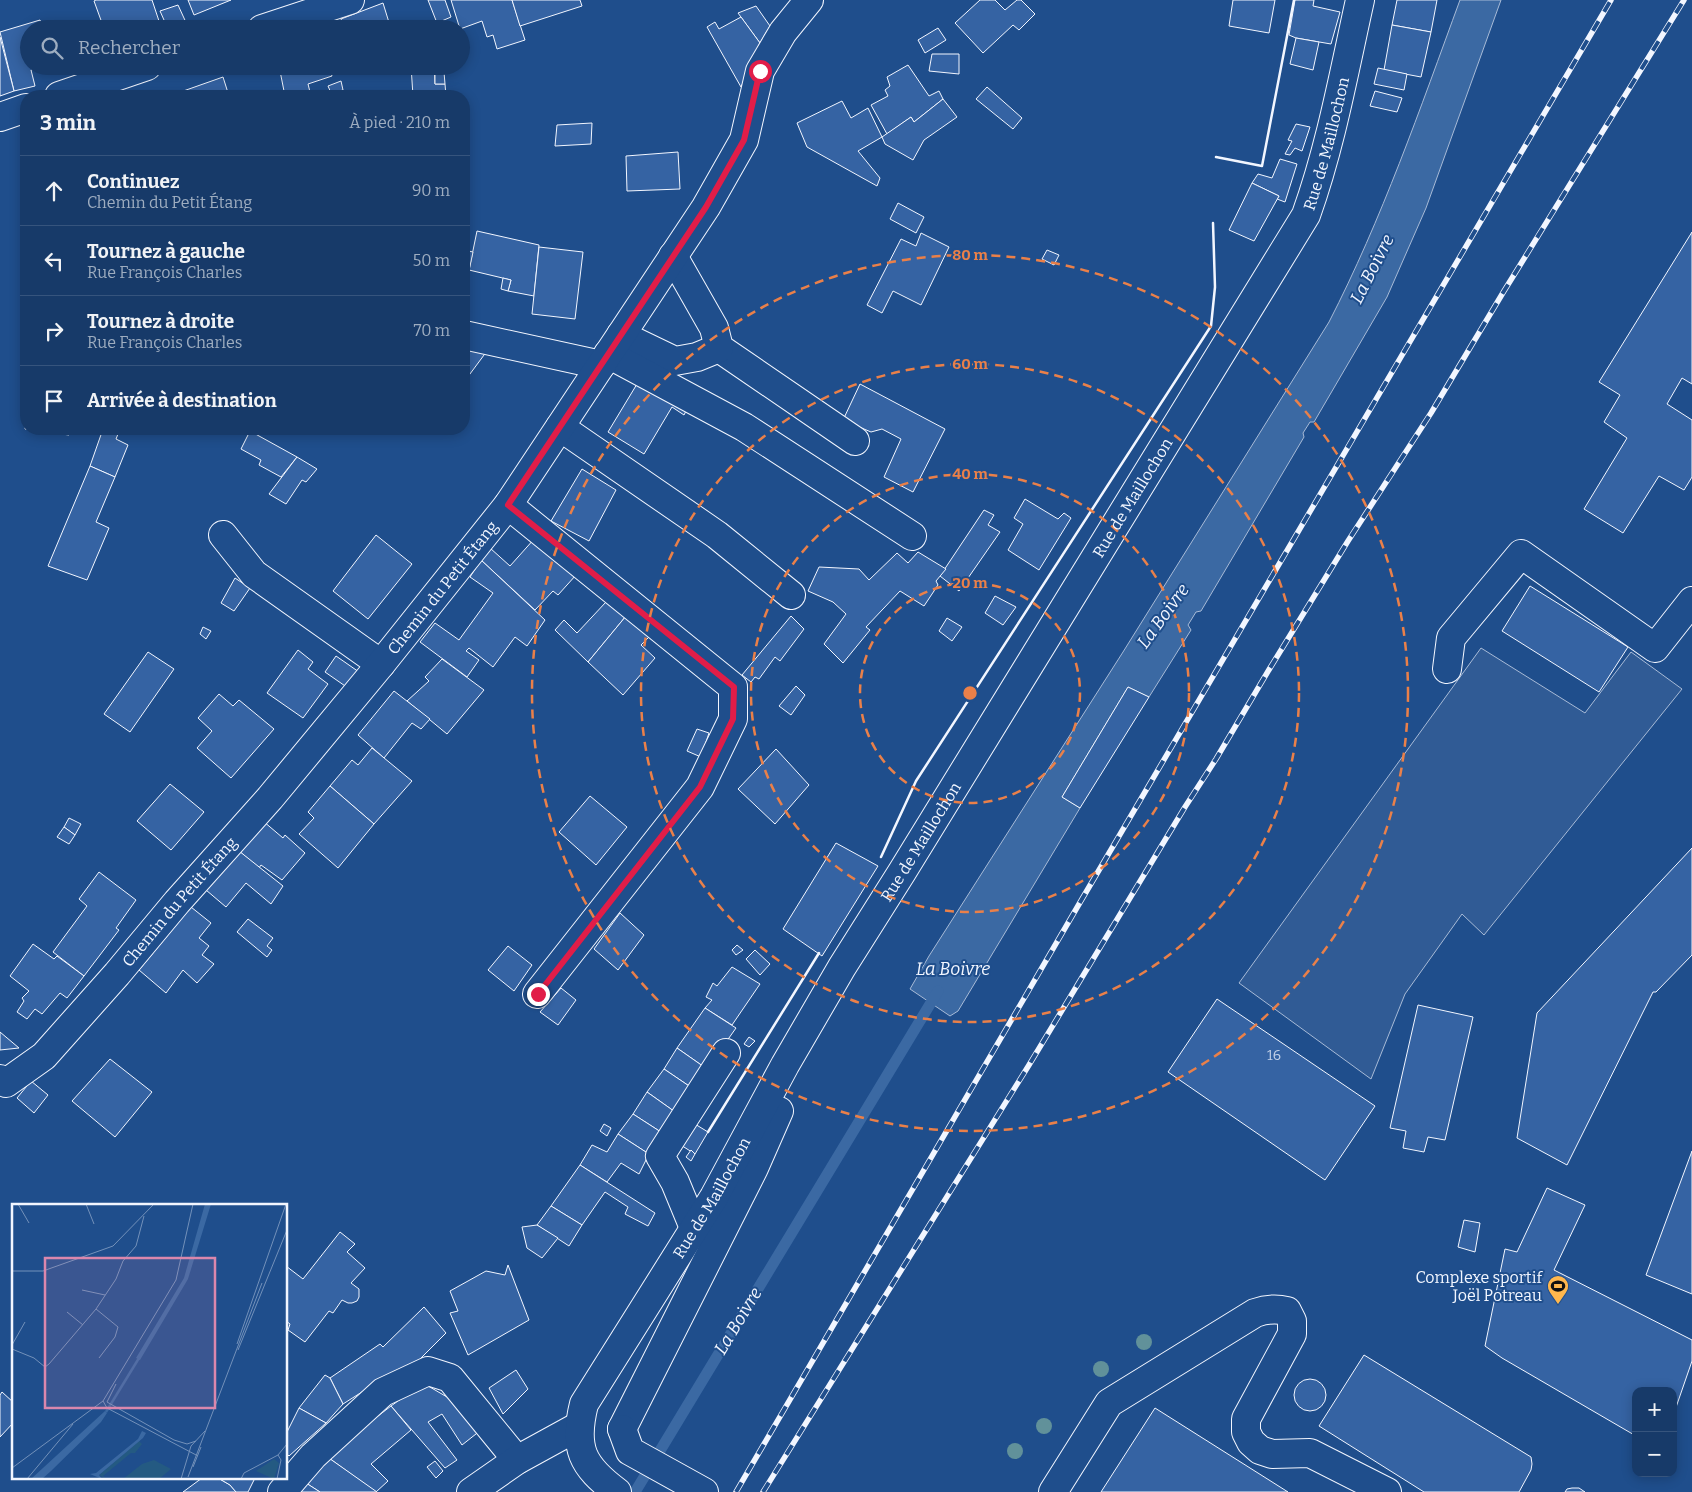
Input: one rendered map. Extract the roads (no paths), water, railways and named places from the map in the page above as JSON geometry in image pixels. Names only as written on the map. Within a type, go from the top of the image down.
[{"type":"street","points":[[289,20],[350,0]]},
{"type":"street","name":"Chemin du Petit Étang","points":[[3,1081],[44,1056],[117,974],[177,902],[270,798],[381,664],[508,505],[706,207],[744,140],[760,71],[783,32],[809,0]]},
{"type":"street","name":"Rue de Maillochon","points":[[579,1426],[584,1404],[714,1197],[785,1065],[842,967],[1306,215],[1319,178],[1360,0]]},
{"type":"street","points":[[77,90],[121,75]]},
{"type":"street","points":[[0,117],[20,110]]},
{"type":"street","points":[[673,256],[714,328],[719,348],[855,442]]},
{"type":"street","points":[[470,336],[675,360],[696,357],[719,348]]},
{"type":"street","points":[[610,351],[744,428],[912,536]]},
{"type":"street","points":[[560,427],[717,535],[791,596]]},
{"type":"street","points":[[508,505],[734,687],[733,719],[700,787],[538,994]]},
{"type":"street","name":"Chemin du Petit Étang","points":[[223,535],[254,574],[381,664]]},
{"type":"street","points":[[1447,669],[1451,638],[1521,554],[1655,648],[1692,601]]},
{"type":"street","name":"Rue de Maillochon","points":[[622,1429],[754,1168],[842,967]]},
{"type":"street","points":[[694,1228],[675,1182],[660,1156],[726,1053]]},
{"type":"street","points":[[1053,1492],[1109,1403],[1255,1313],[1293,1302],[1292,1334],[1246,1419],[1246,1432],[1250,1442],[1260,1450],[1272,1454],[1310,1453],[1387,1492]]},
{"type":"street","points":[[282,1492],[313,1456],[383,1392],[428,1371],[450,1378],[517,1460]]},
{"type":"street","points":[[579,1426],[580,1443],[585,1459],[595,1474],[617,1492]]},
{"type":"street","points":[[470,1492],[517,1460],[579,1426],[622,1429],[630,1451],[704,1492]]},
{"type":"water","name":"La Boivre","points":[[1460,0],[1501,0],[1426,208],[1387,297],[1314,422],[1310,422],[1303,433],[1304,437],[1201,611],[1196,612],[1188,625],[1191,630],[1149,697],[1128,687],[1062,797],[1080,808],[958,1011],[950,1016],[910,989],[1329,322],[1383,204]]},
{"type":"waterway","name":"La Boivre","points":[[635,1492],[938,991]]},
{"type":"railway","points":[[736,1492],[1082,899],[1611,0]]},
{"type":"railway","points":[[763,1492],[1029,1065],[1348,541],[1431,413],[1684,0]]},
{"type":"place","name":"Complexe sportif Joël Potreau","points":[[1558,1305]]}]
